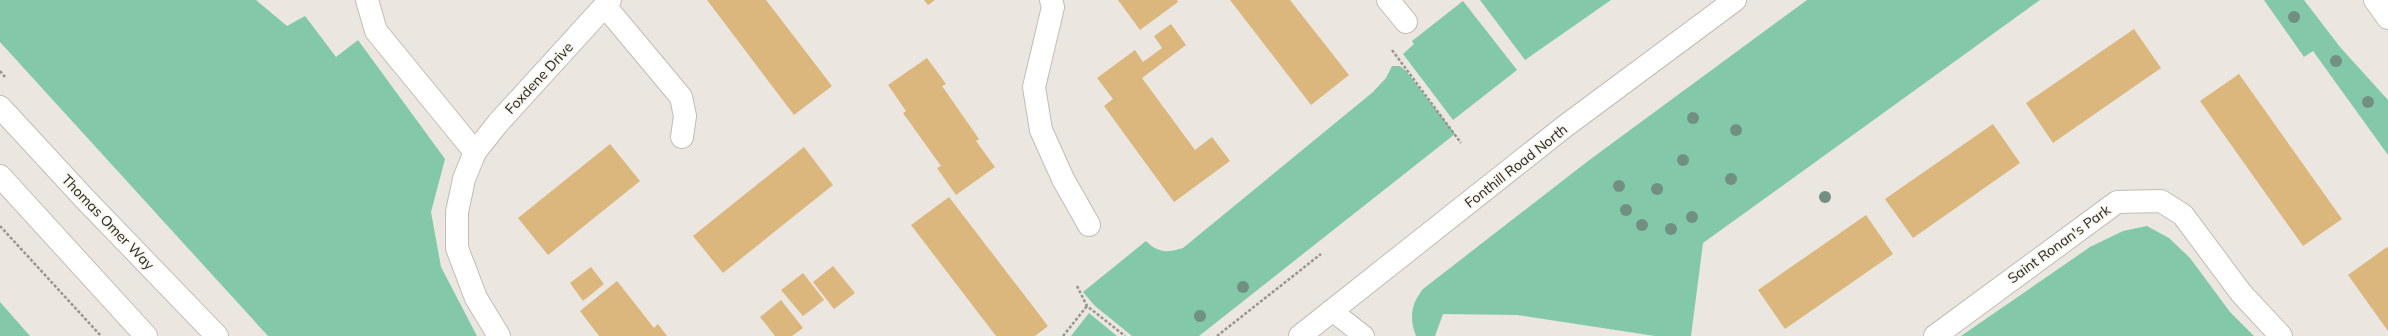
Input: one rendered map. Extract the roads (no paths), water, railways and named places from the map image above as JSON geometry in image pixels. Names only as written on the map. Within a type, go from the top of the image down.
[{"type":"street","points":[[367,0],[376,31],[475,152]]},
{"type":"street","points":[[1051,0],[1053,7],[1034,87],[1041,130],[1063,179],[1089,225]]},
{"type":"street","points":[[1388,0],[1406,22]]},
{"type":"street","name":"Fonthill Road North","points":[[1300,336],[1564,127],[1735,0]]},
{"type":"street","points":[[2375,0],[2388,18]]},
{"type":"street","name":"Foxdene Drive","points":[[499,336],[476,298],[457,248],[457,212],[464,178],[475,152],[498,123],[608,3],[681,97],[685,116],[682,137]]},
{"type":"street","name":"Thomas Omer Way","points":[[0,107],[84,198],[218,336]]},
{"type":"street","points":[[0,176],[146,336]]},
{"type":"street","name":"Saint Ronan's Park","points":[[1935,336],[2118,202],[2154,201],[2161,201],[2183,215],[2241,293],[2281,336]]},
{"type":"lane","points":[[1331,310],[1364,336]]}]
